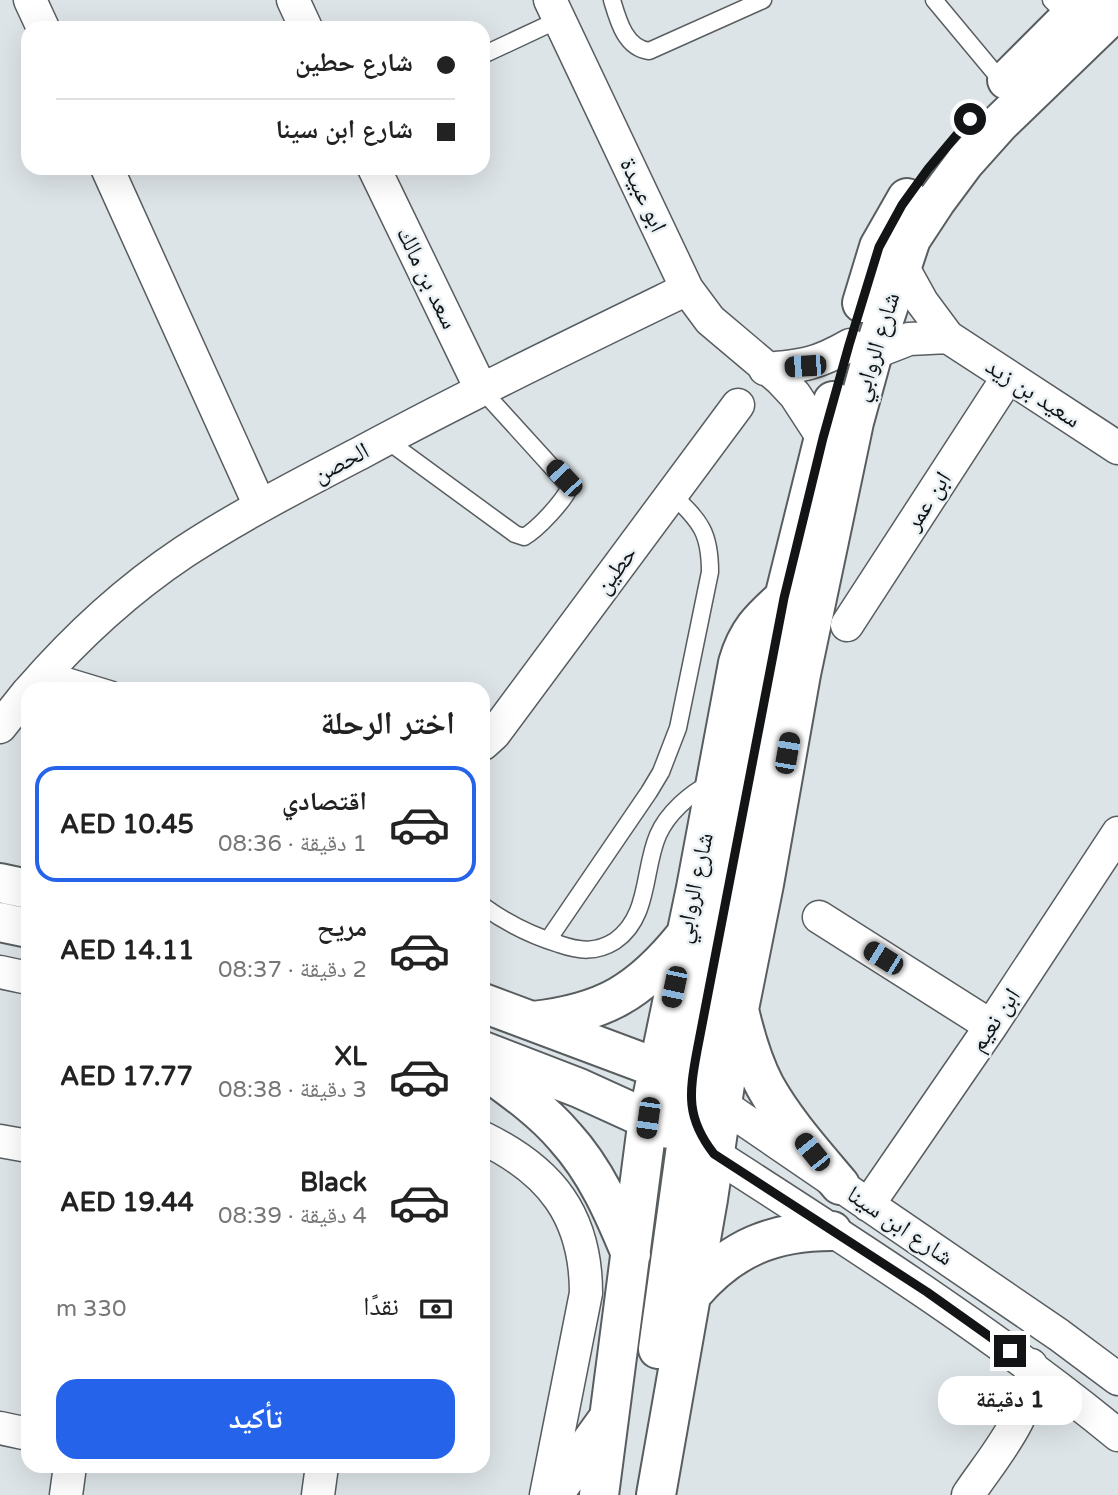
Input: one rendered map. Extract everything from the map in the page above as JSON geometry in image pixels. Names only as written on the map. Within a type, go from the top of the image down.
[{"type":"street","points":[[30,0],[40,21]]},
{"type":"street","points":[[293,0],[303,21]]},
{"type":"street","points":[[861,349],[879,247],[902,205],[954,136],[1004,84],[1069,6]]},
{"type":"street","name":"ابو عبيدة","points":[[555,9],[687,289],[710,320],[795,395],[823,438]]},
{"type":"street","name":"شارع الروابي","points":[[599,1495],[648,1118],[737,663],[744,642],[766,614],[784,598],[823,438],[911,239],[965,162],[999,124],[1118,9]]},
{"type":"street","points":[[110,175],[260,506]]},
{"type":"street","name":"سعد بن مالك","points":[[377,175],[481,389]]},
{"type":"street","name":"سعيد بن زيد","points":[[901,264],[922,302],[948,337],[1118,448]]},
{"type":"street","name":"الحصن","points":[[37,682],[112,607],[147,579],[183,553],[260,506],[481,389],[687,289]]},
{"type":"street","points":[[765,369],[805,366],[861,349],[909,339],[948,337]]},
{"type":"street","name":"شارع الروابي","points":[[706,1094],[738,1007],[764,884],[801,674],[853,422],[861,349]]},
{"type":"street","name":"ابن عمر","points":[[847,625],[1008,377]]},
{"type":"street","name":"حطين","points":[[490,736],[738,405]]},
{"type":"street","points":[[657,1485],[692,1294],[706,1094],[784,598]]},
{"type":"street","name":"الحصن","points":[[0,727],[21,701]]},
{"type":"street","name":"ابن نعيم","points":[[854,1195],[991,1026],[1118,833]]},
{"type":"street","points":[[0,883],[21,888]]},
{"type":"street","points":[[819,917],[991,1026]]},
{"type":"street","points":[[0,922],[21,926]]},
{"type":"street","points":[[531,1021],[561,1018],[590,1010],[625,995],[665,960],[685,936]]},
{"type":"street","points":[[0,972],[21,976]]},
{"type":"street","name":"شارع ابن سينا","points":[[490,1006],[657,1068],[706,1094],[1059,1335],[1118,1379]]},
{"type":"street","points":[[738,1007],[749,1047],[765,1085],[787,1120],[854,1195]]},
{"type":"street","name":"شارع ابن سينا","points":[[490,1054],[648,1118],[701,1147],[927,1292],[1031,1365],[1118,1436]]},
{"type":"street","points":[[657,1068],[666,1077],[679,1099],[701,1147],[658,1340],[657,1485]]},
{"type":"street","points":[[490,1073],[535,1107],[566,1138],[594,1176],[631,1254]]},
{"type":"street","points":[[0,1141],[21,1145]]},
{"type":"street","points":[[490,1142],[539,1174],[560,1196],[573,1218],[582,1242],[586,1267],[586,1293],[546,1495]]},
{"type":"street","points":[[692,1294],[706,1277],[743,1250],[786,1234],[832,1231]]},
{"type":"street","points":[[968,1495],[1014,1426],[1026,1402],[1031,1384],[1031,1365]]},
{"type":"street","points":[[553,1495],[611,1415]]},
{"type":"street","points":[[0,1428],[21,1432]]},
{"type":"street","points":[[66,1495],[69,1473]]},
{"type":"street","points":[[318,1495],[321,1473]]},
{"type":"lane","points":[[612,0],[629,43],[640,50],[649,51],[763,0]]},
{"type":"lane","points":[[934,0],[1004,84]]},
{"type":"lane","points":[[490,51],[555,9]]},
{"type":"lane","points":[[386,439],[515,534],[524,537],[533,531],[570,487],[481,389]]},
{"type":"lane","points":[[548,940],[649,792],[678,728],[710,572],[710,548],[702,526],[672,494]]},
{"type":"lane","points":[[490,911],[548,940],[589,951],[607,946],[622,935],[634,921],[642,901],[652,849],[659,831],[690,796],[716,781]]},
{"type":"route","points":[[970,119],[902,205],[879,247],[849,345],[784,598],[690,1084],[690,1097],[694,1122],[714,1154],[927,1292],[1010,1351]]}]
